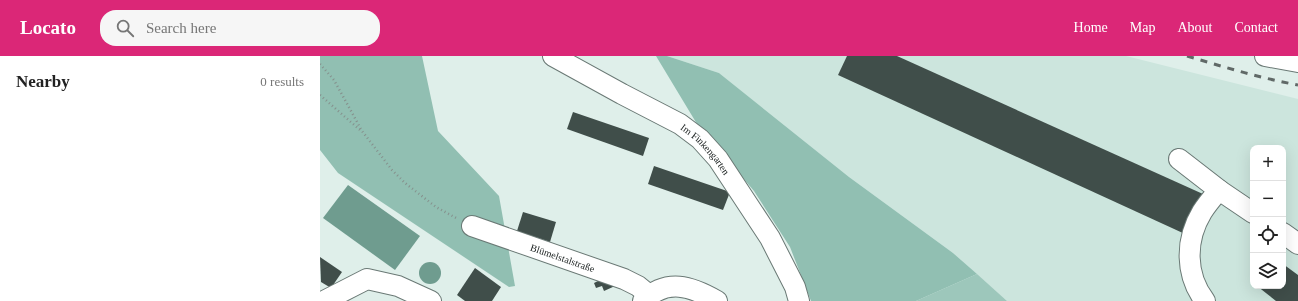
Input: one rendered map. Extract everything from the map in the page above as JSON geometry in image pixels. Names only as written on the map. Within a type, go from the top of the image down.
[{"type":"street","name":"Im Finkengarten","points":[[553,56],[680,124],[700,139],[718,159],[770,238],[795,287],[799,301]]},
{"type":"street","points":[[1265,56],[1298,62]]},
{"type":"street","points":[[1179,160],[1250,211]]},
{"type":"street","points":[[1205,301],[1198,292],[1192,276],[1189,261],[1190,246],[1201,213],[1219,190]]},
{"type":"street","name":"Blümelstalstraße","points":[[472,226],[624,279],[638,286],[646,298],[658,290],[670,286],[693,289],[717,301]]},
{"type":"street","points":[[1286,235],[1298,244]]},
{"type":"street","points":[[324,301],[367,279],[398,286],[431,301]]},
{"type":"path","points":[[320,64],[334,80],[362,131],[392,170],[405,183],[436,207],[472,226]]},
{"type":"path","points":[[320,95],[362,131]]},
{"type":"shaded area","points":[[320,56],[422,56],[438,131],[499,196],[515,286],[509,287],[338,173],[320,150]]},
{"type":"shaded area","points":[[656,56],[667,56],[719,73],[849,177],[953,253],[977,274],[916,301],[811,301],[790,247],[754,191],[697,124]]},
{"type":"shaded area","points":[[667,56],[1126,56],[1298,99],[1298,301],[1007,301],[953,253],[849,177],[719,73]]},
{"type":"shaded area","points":[[348,185],[420,236],[395,270],[323,218]]},
{"type":"shaded area","points":[[430,262],[438,265],[441,273],[438,281],[430,284],[422,281],[419,273],[422,265]]},
{"type":"shaded area","points":[[977,274],[1007,301],[916,301]]},
{"type":"building","points":[[847,56],[897,56],[1203,194],[1185,234],[838,75]]},
{"type":"building","points":[[573,112],[649,138],[643,156],[567,129]]},
{"type":"building","points":[[654,166],[730,192],[723,210],[648,184]]},
{"type":"building","points":[[523,212],[556,222],[550,242],[517,231]]},
{"type":"building","points":[[320,257],[342,272],[331,288],[321,282]]},
{"type":"building","points":[[1286,266],[1298,275],[1298,301],[1276,301],[1261,289],[1286,289]]},
{"type":"building","points":[[475,268],[501,287],[492,301],[465,301],[457,295]]},
{"type":"building","points":[[604,278],[606,283],[612,281],[615,286],[604,291],[602,286],[596,288],[594,283]]},
{"type":"railway","points":[[1187,56],[1256,76],[1298,85]]}]
